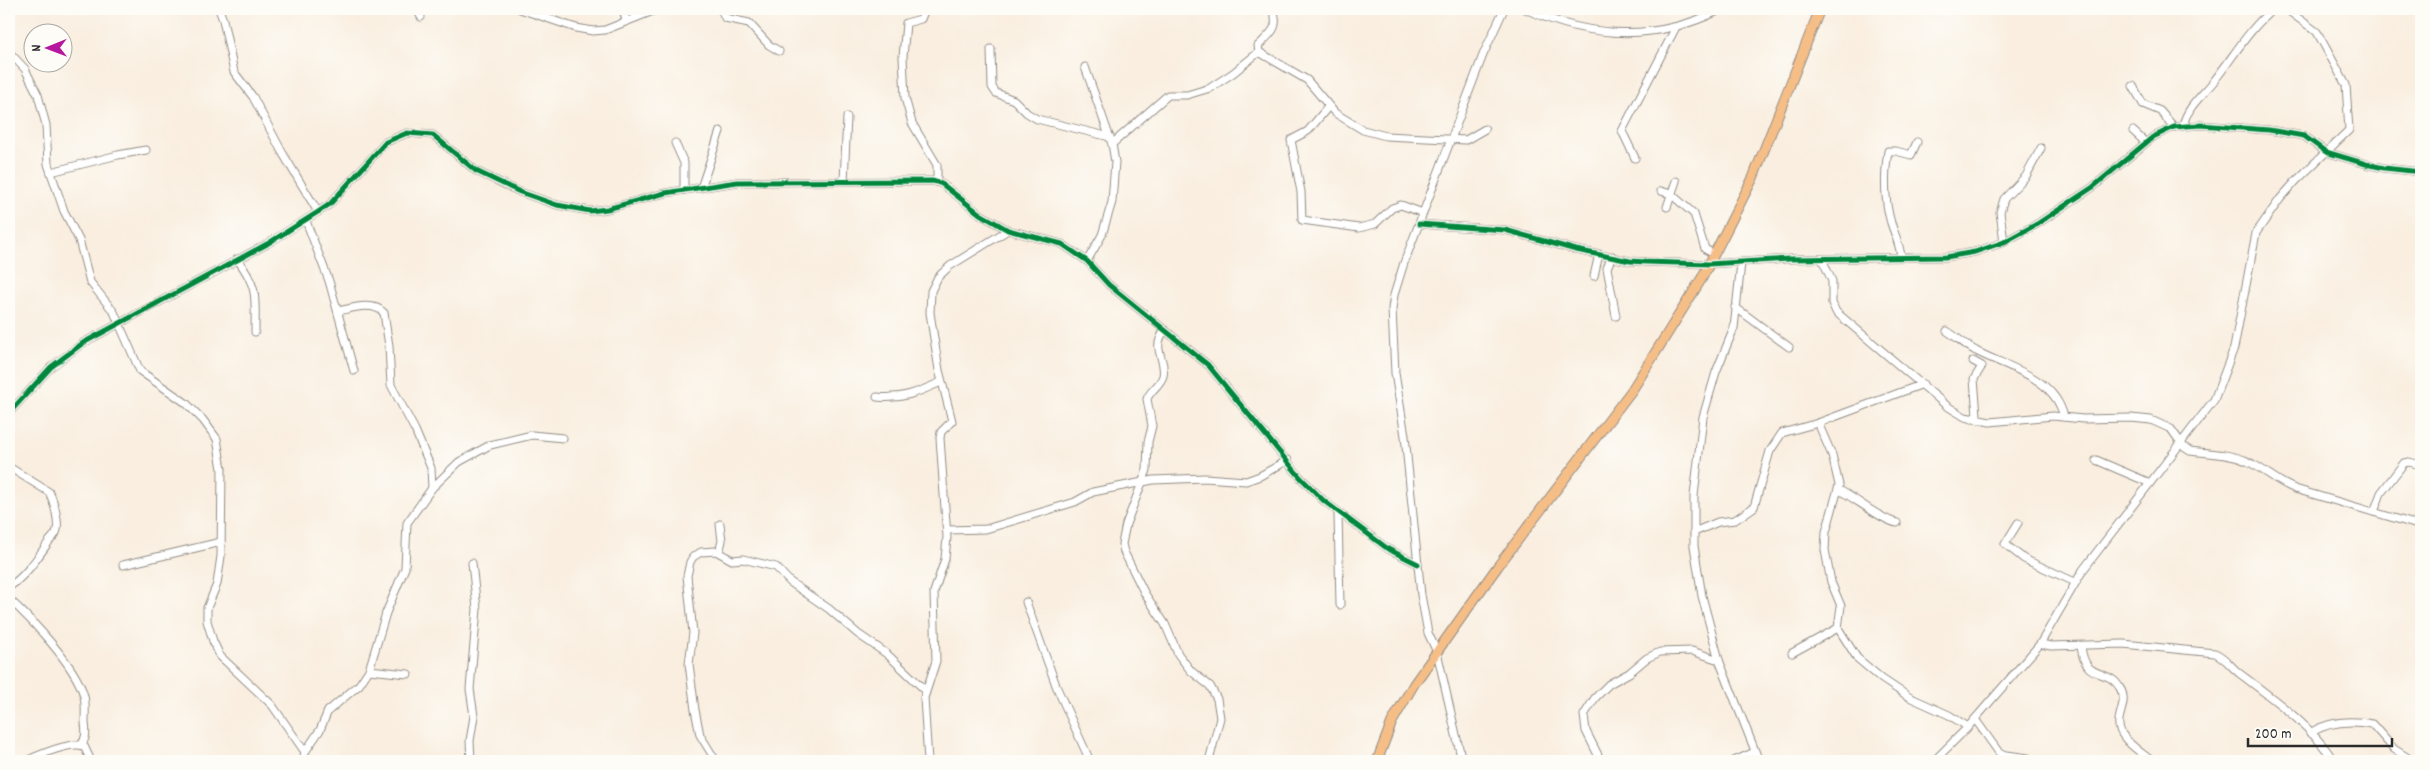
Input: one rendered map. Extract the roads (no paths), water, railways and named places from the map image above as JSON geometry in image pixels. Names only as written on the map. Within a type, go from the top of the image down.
[{"type":"main road","points":[[1377,761],[1401,704],[1498,566],[1632,390],[1709,264],[1756,170],[1820,9]]},
{"type":"street","points":[[219,9],[234,72],[253,97],[282,152],[318,212]]},
{"type":"street","points":[[417,9],[422,17]]},
{"type":"street","points":[[520,9],[576,28],[592,31],[605,30],[658,9]]},
{"type":"street","points":[[623,9],[626,21]]},
{"type":"street","points":[[721,9],[725,18],[749,23],[769,45],[779,51]]},
{"type":"street","points":[[925,9],[921,19],[906,23],[902,68],[908,110],[919,137],[937,165],[937,182]]},
{"type":"street","points":[[1259,52],[1258,46],[1274,30],[1276,22],[1272,9]]},
{"type":"street","points":[[1462,761],[1437,652],[1426,623],[1405,436],[1395,373],[1392,326],[1394,295],[1419,224],[1483,55],[1504,9]]},
{"type":"street","points":[[1525,9],[1550,19],[1610,32],[1644,33],[1676,27],[1722,9]]},
{"type":"street","points":[[2183,125],[2189,108],[2214,81],[2247,34],[2273,9]]},
{"type":"street","points":[[1934,761],[1968,727],[2040,644],[2083,570],[2214,400],[2234,348],[2256,233],[2280,199],[2349,130],[2346,85],[2317,32],[2286,9]]},
{"type":"street","points":[[1635,158],[1622,130],[1676,27]]},
{"type":"street","points":[[991,49],[992,88],[996,93],[1014,100],[1027,113],[1037,119],[1111,141]]},
{"type":"street","points":[[9,52],[25,69],[38,95],[46,125],[48,164],[64,211],[79,240],[90,282],[110,305],[140,371],[186,403],[203,420],[217,439],[222,469],[221,568],[217,584],[207,608],[207,621],[213,641],[220,656],[272,705],[305,752]]},
{"type":"street","points":[[1259,52],[1307,80],[1328,107],[1346,121],[1380,135],[1471,139],[1485,130]]},
{"type":"street","points":[[1111,141],[1168,95],[1187,95],[1210,88],[1233,74],[1259,52]]},
{"type":"street","points":[[1085,67],[1111,141],[1115,162],[1112,202],[1102,235],[1087,262]]},
{"type":"street","points":[[2133,86],[2144,104],[2160,111],[2174,127]]},
{"type":"street","points":[[1328,107],[1308,131],[1291,140],[1301,192],[1302,220],[1359,228],[1375,224],[1392,208],[1401,205],[1423,214]]},
{"type":"street","points":[[844,181],[846,117]]},
{"type":"street","points":[[1419,224],[1476,229],[1498,228],[1576,250],[1630,261],[1709,264],[1822,259],[1946,257],[1975,252],[2004,242],[2037,224],[2093,187],[2145,142],[2174,127],[2183,125],[2269,130],[2304,136],[2326,152],[2384,168],[2421,172]]},
{"type":"street","points":[[701,188],[720,131]]},
{"type":"street","points":[[2133,131],[2145,142]]},
{"type":"street","points":[[9,413],[36,382],[64,356],[306,221],[330,204],[356,172],[386,142],[407,133],[433,135],[476,171],[538,199],[578,210],[598,211],[658,194],[737,182],[937,182],[980,214],[1008,230],[1062,244],[1087,262],[1109,285],[1208,365],[1306,483],[1338,513],[1388,549],[1418,564]]},
{"type":"street","points":[[1901,257],[1900,246],[1888,206],[1884,180],[1885,168],[1888,152],[1896,151],[1911,155],[1917,142]]},
{"type":"street","points":[[675,143],[684,163],[684,190]]},
{"type":"street","points":[[2004,242],[2000,212],[2004,199],[2026,176],[2041,148]]},
{"type":"street","points":[[51,172],[118,154],[146,150]]},
{"type":"street","points":[[1667,207],[1676,182]]},
{"type":"street","points":[[1661,191],[1671,194],[1694,214],[1705,249],[1714,254]]},
{"type":"street","points":[[306,221],[339,311],[354,371]]},
{"type":"street","points":[[928,761],[923,704],[925,690],[936,661],[934,592],[944,559],[947,530],[940,438],[944,429],[952,421],[941,382],[930,313],[930,296],[934,285],[950,266],[1008,230]]},
{"type":"street","points":[[1594,276],[1599,254]]},
{"type":"street","points":[[1612,256],[1607,268],[1616,316]]},
{"type":"street","points":[[237,259],[251,278],[255,292],[256,332]]},
{"type":"street","points":[[1822,259],[1832,281],[1832,302],[1836,312],[1947,406],[1972,419],[2007,422],[2043,417],[2151,420],[2171,429],[2180,442],[2190,451],[2237,457],[2257,466],[2288,486],[2421,526]]},
{"type":"street","points":[[1741,263],[1733,333],[1716,372],[1704,417],[1695,487],[1694,532],[1702,596],[1719,660],[1759,761]]},
{"type":"street","points":[[339,311],[364,306],[380,310],[384,313],[389,346],[391,385],[415,430],[431,468],[432,488]]},
{"type":"street","points":[[1735,307],[1789,347]]},
{"type":"street","points":[[1165,330],[1158,344],[1163,373],[1162,379],[1146,399],[1152,426],[1148,442],[1147,470],[1144,482],[1126,524],[1123,536],[1124,552],[1145,594],[1165,624],[1178,654],[1191,671],[1210,686],[1217,699],[1220,718],[1209,761]]},
{"type":"street","points":[[1947,331],[1974,350],[2041,380],[2057,400],[2064,417]]},
{"type":"street","points":[[1972,419],[1977,415],[1974,379],[1982,366],[1973,360]]},
{"type":"street","points":[[876,396],[894,399],[910,395],[941,382]]},
{"type":"street","points":[[1694,532],[1718,522],[1735,520],[1754,507],[1761,489],[1768,458],[1782,433],[1818,423],[1923,384]]},
{"type":"street","points":[[1818,423],[1836,470],[1839,490],[1826,532],[1825,550],[1831,582],[1839,598],[1841,614],[1838,628],[1858,658],[1882,679],[1909,697],[1949,715],[1968,727]]},
{"type":"street","points":[[303,761],[305,752],[320,730],[328,711],[359,685],[369,670],[386,613],[405,568],[407,523],[432,488],[459,462],[490,445],[532,435],[563,438]]},
{"type":"street","points":[[947,530],[986,528],[1075,502],[1093,492],[1144,482],[1169,478],[1246,481],[1288,460]]},
{"type":"street","points":[[2096,460],[2150,483]]},
{"type":"street","points":[[2374,512],[2381,493],[2404,463],[2409,462],[2421,465]]},
{"type":"street","points":[[9,467],[50,492],[58,527],[55,536],[47,544],[38,559],[22,577],[9,587]]},
{"type":"street","points":[[1839,490],[1875,511],[1888,522],[1897,523]]},
{"type":"street","points":[[1338,513],[1340,605]]},
{"type":"street","points":[[2018,523],[2005,544],[2024,559],[2076,582]]},
{"type":"street","points":[[719,552],[722,540],[720,524]]},
{"type":"street","points":[[123,565],[221,542]]},
{"type":"street","points":[[716,761],[700,734],[689,664],[692,620],[687,586],[688,568],[693,557],[701,552],[719,552],[732,560],[743,559],[776,567],[790,582],[829,609],[858,634],[887,654],[925,690]]},
{"type":"street","points":[[471,761],[470,741],[474,716],[470,689],[477,609],[472,563]]},
{"type":"street","points":[[9,599],[43,634],[66,663],[82,691],[86,732],[81,745]]},
{"type":"street","points":[[1026,602],[1057,688],[1090,761]]},
{"type":"street","points":[[1792,653],[1838,628]]},
{"type":"street","points":[[2040,644],[2081,646],[2138,645],[2222,656],[2236,671],[2283,705],[2334,761]]},
{"type":"street","points":[[2081,646],[2084,662],[2088,668],[2113,681],[2120,688],[2124,706],[2118,721],[2121,732],[2131,744],[2152,761]]},
{"type":"street","points":[[1601,761],[1586,731],[1584,715],[1594,698],[1609,684],[1629,673],[1646,658],[1660,652],[1692,651],[1719,660]]},
{"type":"street","points":[[369,670],[408,674]]},
{"type":"street","points":[[1975,719],[2000,754],[2028,758],[2034,761]]},
{"type":"street","points":[[2310,733],[2334,723],[2372,724],[2394,749],[2413,761]]},
{"type":"street","points":[[26,761],[69,745],[81,745],[86,749],[91,761]]},
{"type":"street","points":[[1734,761],[1755,752]]}]
